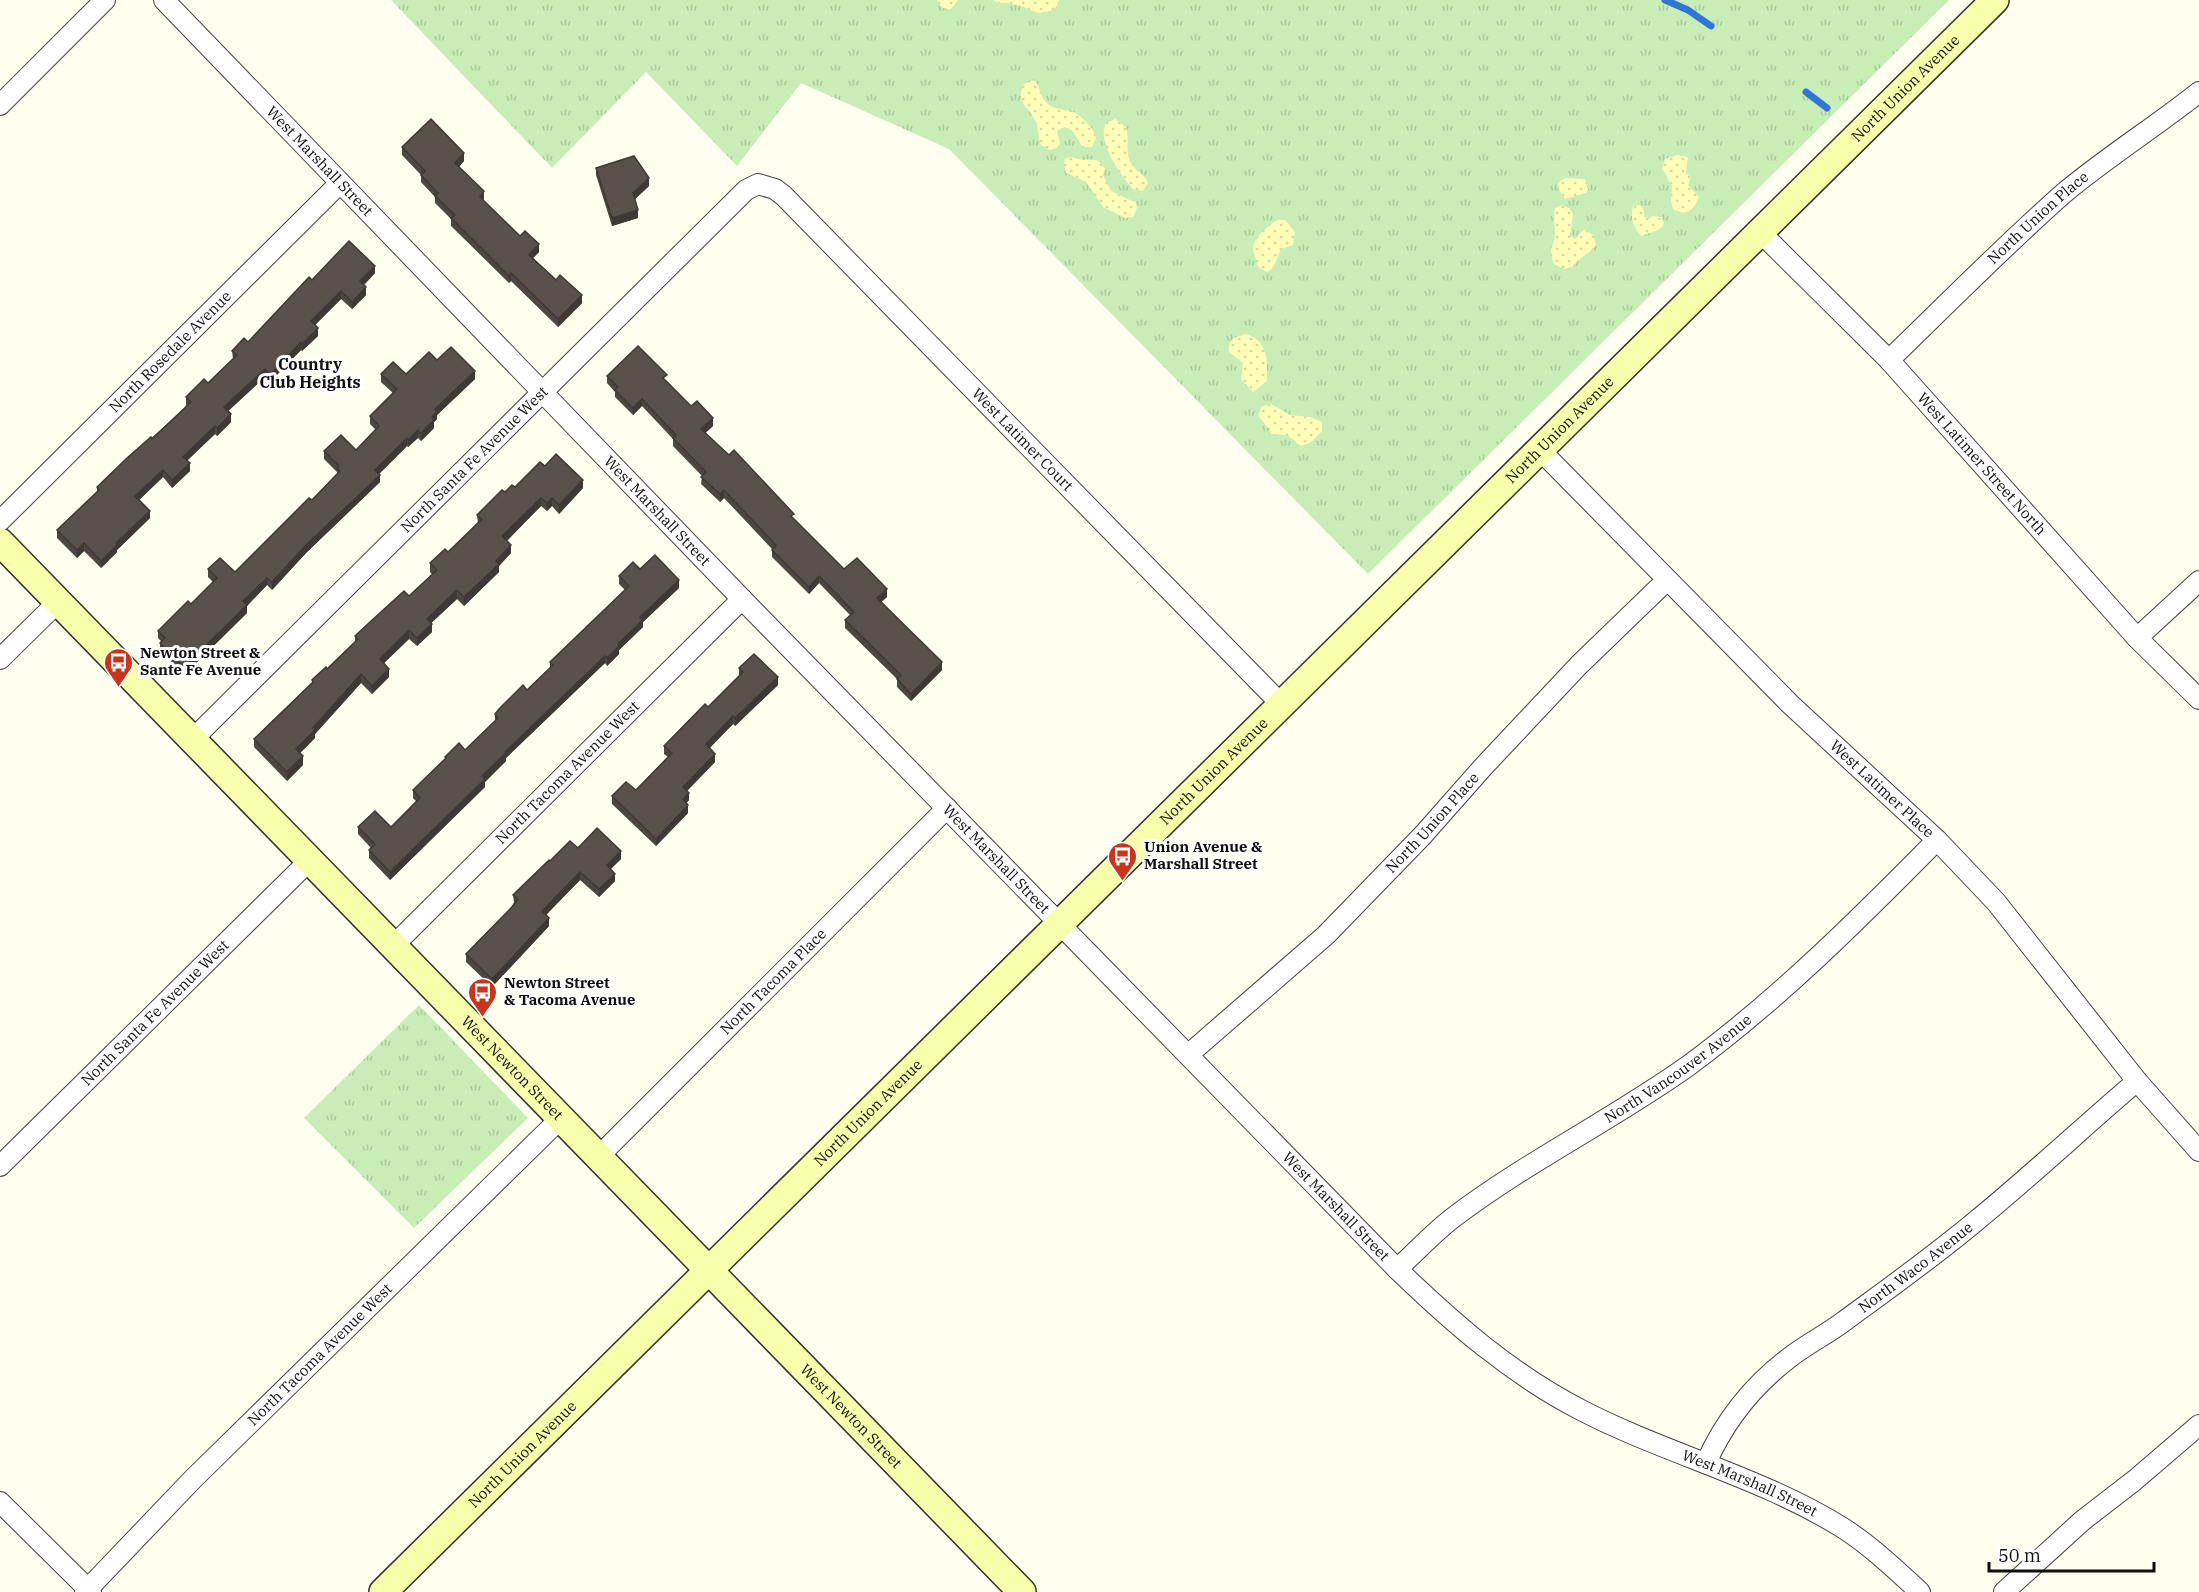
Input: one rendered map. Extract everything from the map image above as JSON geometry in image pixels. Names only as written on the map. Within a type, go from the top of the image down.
[{"type":"street","points":[[0,105],[105,0]]},
{"type":"street","name":"West Marshall Street","points":[[164,0],[742,599],[1397,1269],[1481,1346],[1554,1395],[1601,1420],[1777,1493],[1845,1529],[1885,1559],[1920,1592]]},
{"type":"street","name":"North Union Avenue","points":[[383,1592],[1995,0]]},
{"type":"street","name":"North Union Place","points":[[1889,360],[2008,244],[2066,192],[2164,121],[2199,92]]},
{"type":"street","name":"North Rosedale Avenue","points":[[0,521],[340,183]]},
{"type":"street","name":"North Santa Fe Avenue West","points":[[192,740],[746,190],[758,184]]},
{"type":"street","name":"West Latimer Court","points":[[758,184],[775,189],[784,196],[1282,705]]},
{"type":"street","name":"West Latimer Street North","points":[[1760,232],[1889,360],[2137,638],[2199,699]]},
{"type":"street","name":"West Latimer Place","points":[[1539,449],[1791,704],[1937,840],[2003,910],[2137,1081],[2199,1151]]},
{"type":"street","name":"West Newton Street","points":[[0,542],[1022,1592]]},
{"type":"street","name":"North Union Place","points":[[1189,1054],[1326,935],[1423,835],[1571,674],[1667,580]]},
{"type":"street","points":[[2137,638],[2199,582]]},
{"type":"street","name":"North Tacoma Avenue West","points":[[393,946],[742,599]]},
{"type":"street","points":[[0,659],[58,602]]},
{"type":"street","name":"North Tacoma Place","points":[[598,1157],[947,808]]},
{"type":"street","name":"North Vancouver Avenue","points":[[1397,1269],[1453,1218],[1478,1200],[1559,1146],[1627,1107],[1687,1066],[1778,996],[1842,936],[1937,840]]},
{"type":"street","name":"North Santa Fe Avenue West","points":[[0,1166],[309,861]]},
{"type":"street","name":"North Waco Avenue","points":[[1706,1463],[1727,1422],[1764,1379],[1793,1355],[1836,1327],[1977,1221],[2137,1081]]},
{"type":"street","name":"North Tacoma Avenue West","points":[[88,1591],[193,1479],[560,1119]]},
{"type":"street","points":[[2004,1592],[2082,1521],[2199,1425]]},
{"type":"street","points":[[0,1502],[88,1591]]},
{"type":"green space","points":[[391,0],[1949,0],[1368,574],[949,149],[801,83],[737,166],[646,72],[552,168]]},
{"type":"green space","points":[[419,1005],[528,1118],[414,1228],[304,1118]]},
{"type":"sand","points":[[937,0],[958,0],[951,9],[946,9],[942,8]]},
{"type":"sand","points":[[992,0],[1059,0],[1055,10],[1038,13],[1021,6]]},
{"type":"sand","points":[[1034,80],[1048,104],[1075,113],[1090,126],[1096,138],[1092,147],[1083,147],[1073,132],[1064,127],[1057,131],[1060,143],[1057,148],[1050,150],[1040,144],[1036,123],[1021,95],[1024,84]]},
{"type":"sand","points":[[1115,119],[1126,127],[1130,161],[1148,183],[1143,191],[1133,189],[1111,158],[1107,148],[1104,130],[1106,123]]},
{"type":"sand","points":[[1677,155],[1688,157],[1686,173],[1691,177],[1688,185],[1699,197],[1692,209],[1686,212],[1673,209],[1672,186],[1662,168],[1665,159]]},
{"type":"sand","points":[[1069,157],[1100,162],[1105,169],[1103,175],[1111,191],[1136,203],[1137,208],[1133,217],[1125,218],[1103,207],[1086,182],[1066,173],[1064,164],[1065,159]]},
{"type":"sand","points":[[1566,178],[1585,179],[1588,189],[1586,193],[1565,199],[1558,184]]},
{"type":"sand","points":[[1562,205],[1569,208],[1573,214],[1570,236],[1575,239],[1584,229],[1593,235],[1596,245],[1572,267],[1564,269],[1554,264],[1551,253],[1555,234],[1555,208]]},
{"type":"sand","points":[[1640,205],[1644,211],[1644,217],[1649,219],[1652,216],[1662,217],[1664,225],[1658,230],[1641,236],[1632,218],[1633,206]]},
{"type":"sand","points":[[1278,220],[1285,220],[1295,232],[1293,245],[1281,249],[1273,268],[1267,272],[1258,267],[1253,250],[1254,244],[1262,232]]},
{"type":"sand","points":[[1246,334],[1254,337],[1263,347],[1266,359],[1267,381],[1253,392],[1241,379],[1243,363],[1229,352],[1233,339]]},
{"type":"sand","points":[[1271,404],[1290,415],[1310,417],[1322,422],[1322,431],[1310,443],[1301,446],[1287,435],[1272,434],[1258,415],[1262,406]]},
{"type":"building","points":[[431,119],[464,153],[455,163],[484,191],[480,197],[520,236],[525,231],[539,244],[529,255],[556,280],[560,275],[582,295],[558,319],[511,273],[509,276],[451,218],[455,215],[435,196],[438,193],[421,175],[425,171],[402,147]]},
{"type":"building","points":[[634,156],[649,178],[633,193],[638,210],[612,218],[596,168]]},
{"type":"building","points":[[349,241],[375,266],[360,281],[366,287],[352,302],[341,291],[311,321],[318,328],[302,344],[301,342],[270,375],[265,369],[224,407],[231,414],[183,457],[190,463],[172,480],[163,470],[135,496],[150,511],[116,543],[117,545],[101,561],[84,543],[77,550],[57,530],[99,490],[97,487],[127,458],[151,437],[152,439],[191,402],[186,397],[204,379],[208,383],[237,355],[232,351],[244,338],[248,342],[309,277],[312,280]]},
{"type":"building","points":[[638,346],[667,375],[663,378],[691,406],[697,401],[713,418],[701,429],[729,455],[734,450],[794,514],[791,516],[844,569],[857,558],[887,589],[877,598],[942,662],[911,694],[897,679],[901,675],[845,620],[854,612],[819,576],[809,587],[772,550],[776,545],[724,490],[720,494],[701,477],[706,472],[673,438],[676,435],[642,399],[633,408],[615,390],[618,387],[607,376]]},
{"type":"building","points":[[451,347],[475,371],[435,409],[437,411],[432,417],[434,420],[421,433],[418,430],[408,440],[407,438],[375,470],[380,475],[306,545],[272,582],[267,578],[243,601],[247,605],[184,667],[160,643],[165,638],[158,631],[188,601],[191,604],[217,578],[208,569],[220,558],[235,572],[309,498],[312,500],[340,471],[337,468],[339,466],[324,451],[341,435],[356,450],[379,426],[370,416],[397,389],[381,374],[393,362],[406,374],[429,352],[437,360]]},
{"type":"building","points":[[556,454],[583,480],[559,505],[552,498],[547,503],[541,498],[502,536],[511,545],[496,561],[499,564],[464,597],[457,590],[427,619],[432,624],[417,638],[409,630],[380,659],[389,669],[372,686],[361,674],[313,728],[315,730],[296,749],[303,756],[287,772],[254,739],[313,682],[312,680],[358,639],[355,636],[370,622],[404,591],[409,596],[437,570],[430,563],[445,549],[448,552],[482,519],[477,515],[502,490],[505,492],[512,485],[515,487],[540,462],[545,466]]},
{"type":"building","points":[[655,555],[679,580],[640,617],[643,620],[618,644],[619,646],[607,658],[605,656],[505,752],[482,776],[485,779],[390,872],[369,850],[375,844],[358,827],[375,811],[391,827],[420,798],[413,790],[445,757],[459,743],[465,750],[498,718],[495,714],[523,685],[527,690],[553,665],[550,662],[629,586],[619,576],[633,562],[640,569]]},
{"type":"building","points":[[754,654],[778,677],[735,718],[733,716],[706,744],[715,754],[683,787],[689,793],[683,799],[688,805],[656,839],[612,796],[626,782],[636,790],[672,753],[664,746],[705,704],[708,707],[743,672],[739,668]]},
{"type":"building","points":[[597,828],[621,851],[607,865],[615,874],[599,889],[580,872],[542,911],[549,918],[492,979],[466,954],[511,908],[518,899],[513,895],[549,860],[570,841],[578,848]]},
{"type":"waterway","points":[[1665,0],[1688,10],[1711,26]]},
{"type":"waterway","points":[[1806,92],[1827,108]]},
{"type":"place","name":"Newton Street & Sante Fe Avenue","points":[[119,688]]},
{"type":"place","name":"Union Avenue & Marshall Street","points":[[1123,882]]},
{"type":"place","name":"Newton Street & Tacoma Avenue","points":[[483,1018]]},
{"type":"district","name":"Country Club Heights","points":[[310,373]]}]
